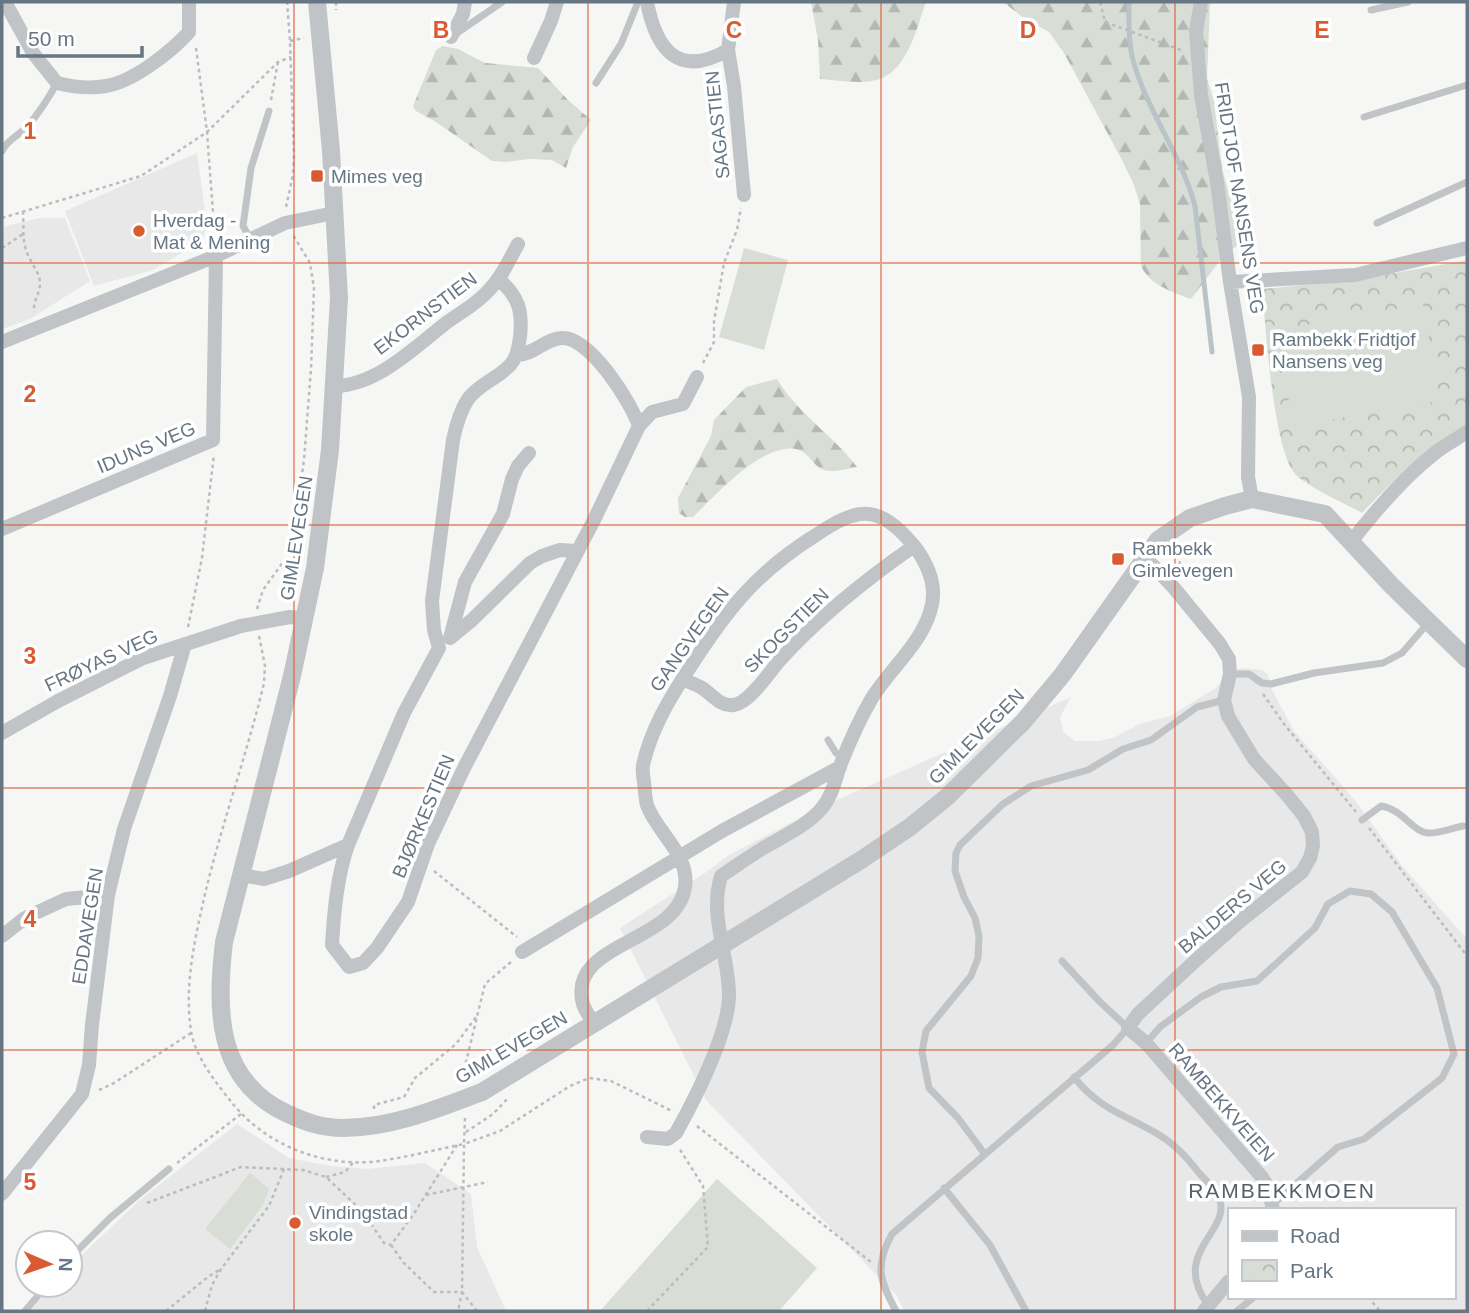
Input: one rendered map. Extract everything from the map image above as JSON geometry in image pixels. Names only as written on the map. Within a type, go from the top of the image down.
[{"type":"street","points":[[5,2],[33,53],[57,83],[79,88],[109,86],[148,68],[190,32],[189,2]]},
{"type":"street","name":"GIMLEVEGEN","points":[[317,2],[339,298],[330,450],[322,521],[304,619],[273,757],[224,942],[219,982],[219,1013],[234,1065],[246,1085],[260,1098],[306,1122],[343,1128],[374,1125],[444,1107],[482,1092],[910,828],[992,755],[1047,693],[1158,540],[1190,518],[1252,499]]},
{"type":"street","points":[[451,37],[463,14],[465,2]]},
{"type":"street","points":[[534,58],[557,2]]},
{"type":"street","name":"SAGASTIEN","points":[[647,2],[653,30],[666,52],[691,62],[718,56],[728,50]]},
{"type":"street","name":"SAGASTIEN","points":[[734,2],[728,50],[744,195]]},
{"type":"street","name":"FRIDTJOF NANSENS VEG","points":[[1201,2],[1196,31],[1201,95],[1250,397],[1248,477],[1252,499]]},
{"type":"street","points":[[2,342],[216,256],[285,223],[334,213]]},
{"type":"street","name":"EKORNSTIEN","points":[[335,386],[346,386],[366,379],[391,365],[470,307],[499,279],[518,244]]},
{"type":"street","points":[[1230,282],[1355,275],[1467,248]]},
{"type":"street","name":"IDUNS VEG","points":[[2,529],[213,440],[216,256]]},
{"type":"street","points":[[445,643],[434,630],[432,601],[451,451],[458,419],[470,396],[512,364],[517,355],[519,307],[511,291],[499,279]]},
{"type":"street","points":[[517,355],[529,354],[542,344],[557,339],[565,338],[577,343],[591,353],[614,382],[639,426],[652,412],[682,404],[697,377]]},
{"type":"street","name":"BJØRKESTIEN","points":[[529,453],[518,466],[503,514],[465,582],[445,643],[404,713],[348,845],[337,891],[332,945],[349,967],[363,963],[408,902],[428,844],[464,768],[594,520],[639,426]]},
{"type":"street","points":[[1352,542],[1391,494],[1435,453],[1467,432]]},
{"type":"street","points":[[1252,499],[1325,514],[1392,586],[1467,659]]},
{"type":"street","name":"GANGVEGEN","points":[[594,1024],[583,1005],[582,991],[587,971],[604,955],[660,924],[673,912],[684,895],[685,869],[646,804],[642,769],[651,739],[669,699],[733,604],[785,554],[838,521],[867,513],[886,519],[914,546],[925,562],[932,578],[930,612],[914,642],[874,696],[857,726],[831,793],[821,810],[722,876],[716,892],[716,917],[729,994],[728,1016],[684,1118],[671,1136]]},
{"type":"street","name":"SKOGSTIEN","points":[[682,679],[726,705],[735,706],[746,700],[821,619],[866,579],[914,546]]},
{"type":"street","name":"BJØRKESTIEN","points":[[445,643],[530,563],[560,550],[576,551]]},
{"type":"street","points":[[1145,557],[1220,644],[1228,659],[1230,674],[1224,700]]},
{"type":"street","name":"FRØYAS VEG","points":[[2,733],[143,658],[257,623],[290,617],[304,619]]},
{"type":"street","name":"EDDAVEGEN","points":[[2,1194],[82,1094],[89,1065],[108,895],[124,829],[185,644]]},
{"type":"street","name":"BALDERS VEG","points":[[1128,1028],[1138,1013],[1212,946],[1303,872],[1310,858],[1313,839],[1304,816],[1254,759],[1236,731],[1224,700]]},
{"type":"street","points":[[526,950],[842,763]]},
{"type":"street","points":[[241,876],[264,878],[289,871],[348,845]]},
{"type":"street","points":[[2,936],[25,918],[66,899],[108,895]]},
{"type":"street","name":"RAMBEKKVEIEN","points":[[1128,1028],[1146,1043],[1261,1176],[1268,1187],[1273,1206]]},
{"type":"street","points":[[647,1137],[668,1139],[671,1136]]},
{"type":"street","points":[[1206,1309],[1228,1282]]},
{"type":"lane","points":[[451,37],[502,2]]},
{"type":"lane","points":[[596,83],[621,44],[638,2]]},
{"type":"lane","points":[[1371,10],[1408,2]]},
{"type":"lane","points":[[2,151],[45,104],[57,83]]},
{"type":"lane","points":[[1364,117],[1467,85]]},
{"type":"lane","points":[[250,238],[243,226],[251,168],[269,111]]},
{"type":"lane","points":[[1377,223],[1467,182]]},
{"type":"lane","points":[[1230,674],[1249,674],[1271,684],[1314,673],[1383,663],[1402,653],[1429,621]]},
{"type":"lane","points":[[984,1153],[958,1118],[929,1088],[922,1052],[926,1031],[971,976],[978,958],[979,936],[975,918],[955,871],[956,853],[960,845],[1003,804],[1031,786],[1088,770],[1123,749],[1151,740],[1197,707],[1224,700]]},
{"type":"lane","points":[[828,740],[842,763]]},
{"type":"lane","points":[[1362,820],[1381,806],[1390,807],[1418,830],[1428,833],[1463,827]]},
{"type":"lane","points":[[1146,1043],[1160,1027],[1201,997],[1221,987],[1257,981],[1315,928],[1328,904],[1350,891],[1371,894],[1392,912],[1437,988],[1454,1054],[1442,1078],[1364,1139],[1338,1147],[1273,1206]]},
{"type":"lane","points":[[896,1311],[881,1279],[883,1249],[901,1223],[1113,1045],[1128,1028],[1062,961]]},
{"type":"lane","points":[[1074,1077],[1087,1094],[1158,1134],[1181,1151],[1218,1195],[1222,1205],[1221,1216],[1197,1255],[1195,1269],[1199,1293],[1206,1309]]},
{"type":"lane","points":[[84,1244],[110,1218],[169,1169]]},
{"type":"lane","points":[[944,1188],[990,1245],[1026,1311]]},
{"type":"lane","points":[[1237,1311],[1252,1299]]},
{"type":"path","points":[[1100,2],[1105,22],[1186,52],[1198,52]]},
{"type":"path","points":[[190,32],[197,51],[207,132],[216,256]]},
{"type":"path","points":[[2,218],[141,176],[207,132],[278,62],[291,57]]},
{"type":"path","points":[[269,111],[278,62]]},
{"type":"path","points":[[697,377],[715,342],[714,321],[724,263],[737,230],[744,195]]},
{"type":"path","points":[[23,211],[26,249],[39,277],[40,287],[33,302],[37,328]]},
{"type":"path","points":[[2,248],[23,234]]},
{"type":"path","points":[[185,644],[202,558],[215,462],[213,440]]},
{"type":"path","points":[[421,864],[434,871],[526,950],[485,984],[464,1070]]},
{"type":"path","points":[[374,1125],[374,1105],[404,1097],[415,1078],[456,1044],[476,1017]]},
{"type":"path","points":[[82,1094],[114,1083],[191,1033]]},
{"type":"path","points":[[458,1311],[462,1292],[464,1144],[500,1131],[581,1081],[589,1079],[611,1081],[678,1114]]},
{"type":"path","points":[[465,1111],[466,1132]]},
{"type":"path","points":[[169,1169],[241,1114]]},
{"type":"path","points":[[692,1122],[866,1259]]},
{"type":"path","points":[[648,1311],[708,1247],[704,1185],[671,1136]]},
{"type":"path","points":[[391,1245],[457,1145]]},
{"type":"path","points":[[326,1177],[345,1172],[354,1162]]},
{"type":"path","points":[[146,1203],[241,1167],[303,1170],[326,1177],[363,1212],[384,1243],[391,1245],[403,1262],[434,1292],[462,1292]]},
{"type":"path","points":[[205,1311],[212,1285],[269,1206],[284,1168]]},
{"type":"path","points":[[426,1195],[488,1182]]},
{"type":"path","points":[[166,1311],[221,1269]]},
{"type":"path","points":[[462,1292],[477,1311]]},
{"type":"shaded area","points":[[197,153],[207,225],[202,241],[153,270],[94,286],[65,211]]},
{"type":"shaded area","points":[[40,218],[65,218],[90,281],[30,319],[2,329],[2,227]]},
{"type":"shaded area","points":[[1240,668],[1262,670],[1268,675],[1272,690],[1294,731],[1354,799],[1403,867],[1467,939],[1467,1311],[904,1311],[897,1296],[706,1100],[620,928],[729,855],[823,806],[1071,697],[1060,717],[1063,732],[1075,741],[1098,741],[1113,738],[1140,724],[1170,716],[1216,688],[1226,676]]},
{"type":"shaded area","name":"Vindingstad skole","points":[[237,1124],[289,1158],[367,1169],[425,1163],[471,1194],[477,1247],[506,1311],[30,1311],[41,1299],[84,1299],[84,1253],[141,1199]]},
{"type":"green space","points":[[811,2],[926,2],[915,35],[898,66],[880,79],[858,82],[820,79],[818,40]]},
{"type":"green space","points":[[1003,2],[1210,2],[1207,79],[1214,101],[1222,169],[1233,207],[1238,245],[1225,254],[1191,299],[1162,287],[1145,273],[1141,266],[1140,204],[1122,160],[1064,53],[1049,32],[1025,19]]},
{"type":"green space","points":[[443,46],[458,49],[485,63],[538,68],[591,120],[573,147],[566,168],[552,160],[492,161],[416,111],[413,106],[436,50]]},
{"type":"green space","points":[[744,248],[788,260],[764,350],[719,337]]},
{"type":"green space","points":[[1467,261],[1467,425],[1424,454],[1362,513],[1302,480],[1288,462],[1276,416],[1262,289],[1349,281]]},
{"type":"green space","points":[[1423,304],[1440,401],[1293,426],[1277,330]]},
{"type":"green space","points":[[777,379],[795,403],[857,467],[825,470],[800,450],[772,452],[742,471],[693,517],[685,517],[679,513],[678,498],[711,436],[714,420],[746,387]]},
{"type":"green space","points":[[250,1173],[269,1189],[263,1205],[230,1249],[205,1229]]},
{"type":"green space","points":[[717,1179],[817,1268],[779,1311],[600,1311]]},
{"type":"waterway","points":[[1129,2],[1130,42],[1138,75],[1181,168],[1195,206],[1212,352]]},
{"type":"place","name":"Mimes veg","points":[[317,176]]},
{"type":"place","name":"Hverdag - Mat & Mening","points":[[139,231]]},
{"type":"place","name":"Rambekk Fridtjof Nansens veg","points":[[1258,350]]},
{"type":"place","name":"Rambekk Gimlevegen","points":[[1118,559]]},
{"type":"place","name":"Vindingstad skole","points":[[295,1223]]},
{"type":"district","name":"RAMBEKKMOEN","points":[[1282,1191]]}]
